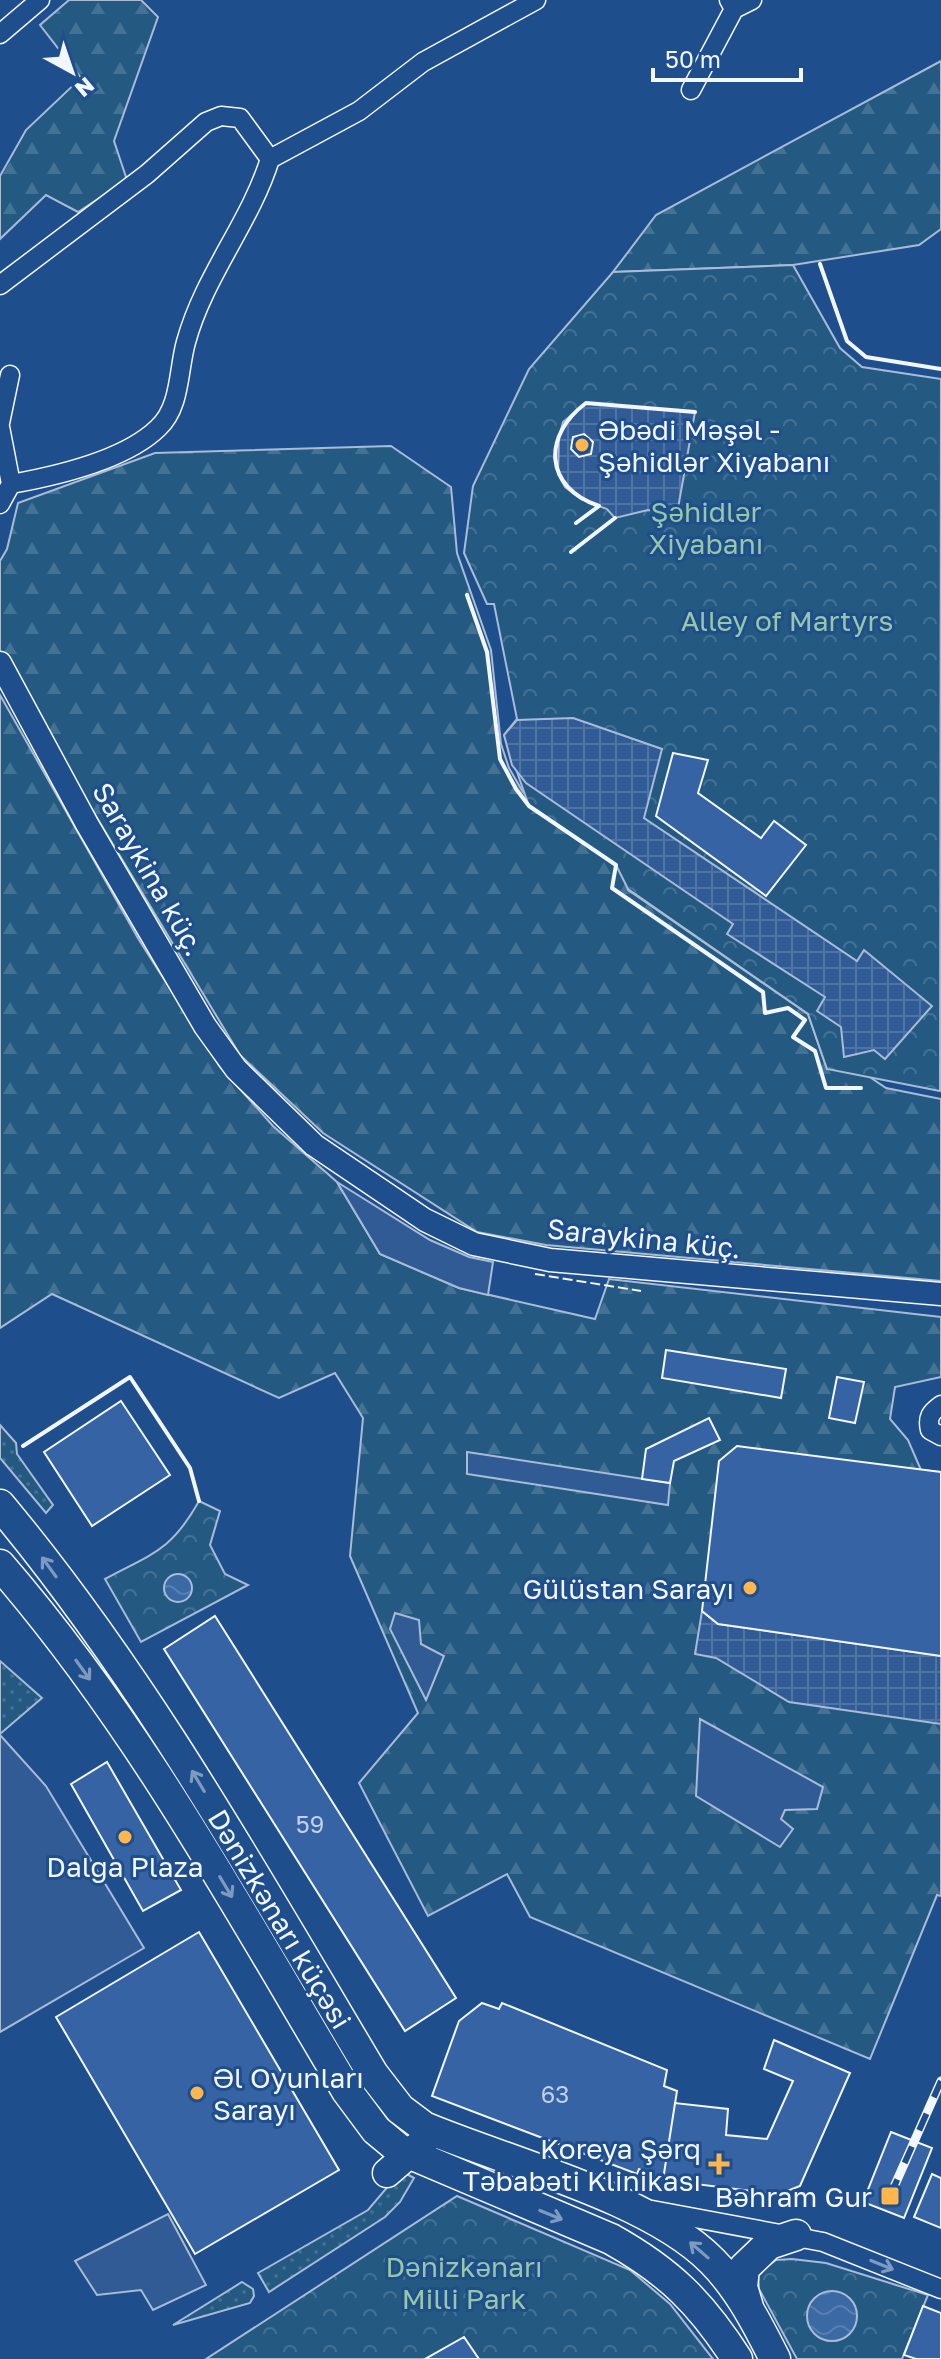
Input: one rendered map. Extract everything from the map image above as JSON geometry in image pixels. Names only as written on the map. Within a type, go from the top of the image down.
[{"type":"highway","name":"Dənizkənarı küçəsi","points":[[0,1505],[79,1607],[177,1748],[386,2093],[412,2119],[441,2134],[627,2206],[661,2223],[702,2251],[731,2283],[775,2359]]},
{"type":"highway","name":"Dənizkənarı küçəsi","points":[[0,1565],[67,1649],[164,1783],[347,2091],[394,2156],[611,2239],[642,2256],[681,2285],[718,2329],[737,2359]]},
{"type":"highway","points":[[750,2313],[742,2287],[744,2268],[769,2244],[810,2238]]},
{"type":"main road","points":[[394,2156],[441,2134]]},
{"type":"street","points":[[0,34],[40,0]]},
{"type":"street","points":[[11,484],[60,474],[132,446],[160,427],[172,410],[194,316],[260,191],[270,159],[359,111],[423,62],[536,0]]},
{"type":"street","points":[[691,90],[731,4],[752,0]]},
{"type":"street","points":[[0,285],[147,174],[206,122],[221,116],[240,118],[270,159]]},
{"type":"street","points":[[0,504],[11,484],[0,425],[10,375]]},
{"type":"street","name":"Saraykina küç.","points":[[0,663],[87,824],[205,1026],[254,1087],[332,1159],[360,1178],[451,1234],[510,1253],[550,1260],[941,1294]]},
{"type":"street","points":[[941,1405],[931,1412],[928,1421],[930,1430],[941,1436]]},
{"type":"street","points":[[627,2206],[810,2238],[941,2289]]},
{"type":"green space","points":[[69,0],[141,0],[158,17],[114,141],[127,180],[78,212],[46,195],[0,239],[0,176],[26,130],[81,78],[40,25]]},
{"type":"green space","points":[[941,61],[941,229],[919,245],[793,265],[613,272],[656,215]]},
{"type":"green space","name":"Şəhidlər Xiyabanı","points":[[793,265],[840,348],[862,367],[941,379],[940,1091],[827,1069],[808,1014],[628,889],[616,865],[529,806],[504,735],[517,719],[494,604],[487,604],[464,553],[473,486],[529,369],[613,272]]},
{"type":"green space","points":[[391,446],[451,487],[457,553],[491,650],[501,744],[509,768],[523,792],[621,858],[628,890],[808,1014],[827,1069],[858,1069],[886,1088],[941,1099],[941,1281],[546,1245],[477,1232],[323,1133],[240,1055],[0,657],[0,561],[7,549],[18,503],[155,453]]},
{"type":"green space","points":[[0,695],[139,940],[220,1067],[273,1126],[337,1182],[380,1254],[459,1288],[595,1319],[609,1279],[941,1317],[941,1377],[895,1387],[890,1419],[908,1440],[921,1470],[941,1472],[941,1896],[937,1895],[870,2059],[530,1917],[507,1874],[428,1916],[359,1783],[418,1713],[350,1556],[363,1418],[335,1373],[279,1398],[52,1294],[0,1328]]},
{"type":"green space","points":[[0,1425],[16,1443],[17,1454],[53,1505],[46,1513],[0,1458]]},
{"type":"green space","points":[[199,1501],[220,1511],[210,1545],[225,1574],[248,1585],[141,1642],[105,1579],[170,1541]]},
{"type":"green space","points":[[0,1661],[42,1698],[0,1734]]},
{"type":"green space","points":[[401,2171],[414,2178],[400,2202],[385,2217],[269,2292],[258,2273],[368,2210]]},
{"type":"green space","name":"Dənizkənarı Milli Park","points":[[457,2196],[630,2270],[670,2304],[713,2359],[206,2359]]},
{"type":"green space","points":[[776,2260],[826,2263],[928,2295],[902,2359],[797,2359],[759,2289],[758,2273]]},
{"type":"green space","points":[[242,2282],[253,2289],[254,2296],[250,2303],[173,2325]]},
{"type":"shaded area","points":[[586,403],[695,412],[677,514],[648,510],[615,518],[607,509],[581,499],[565,487],[558,474],[559,437],[563,422]]},
{"type":"shaded area","points":[[573,718],[662,749],[644,818],[857,961],[864,950],[932,1006],[885,1059],[874,1050],[844,1057],[841,1027],[817,1011],[825,997],[727,934],[733,924],[526,783],[512,765],[504,735],[517,720]]},
{"type":"shaded area","points":[[337,1182],[430,1240],[469,1257],[493,1262],[488,1295],[459,1288],[380,1254]]},
{"type":"shaded area","points":[[467,1452],[670,1483],[668,1505],[467,1474]]},
{"type":"shaded area","points":[[702,1611],[718,1624],[941,1656],[941,1724],[789,1702],[716,1658],[695,1654]]},
{"type":"shaded area","points":[[395,1613],[419,1620],[421,1644],[444,1656],[426,1700],[390,1629]]},
{"type":"shaded area","points":[[700,1719],[823,1787],[817,1809],[785,1810],[781,1819],[793,1829],[780,1847],[696,1796]]},
{"type":"shaded area","points":[[0,1735],[46,1786],[144,1948],[0,2032]]},
{"type":"shaded area","points":[[168,2214],[206,2285],[153,2310],[141,2290],[97,2295],[75,2261]]},
{"type":"water","points":[[178,1574],[188,1578],[192,1588],[188,1598],[178,1602],[168,1598],[164,1588],[168,1578]]},
{"type":"water","points":[[832,2291],[849,2299],[857,2316],[849,2333],[832,2341],[815,2333],[807,2316],[815,2299]]},
{"type":"building","name":"Əbədi Məşəl - Şəhidlər Xiyabanı","points":[[584,434],[593,442],[591,454],[579,457],[571,449],[573,437]]},
{"type":"building","points":[[673,753],[708,760],[698,793],[761,838],[774,821],[806,845],[766,896],[656,816]]},
{"type":"building","points":[[666,1350],[786,1369],[781,1398],[662,1378]]},
{"type":"building","points":[[837,1377],[864,1382],[855,1423],[829,1418]]},
{"type":"building","points":[[121,1401],[170,1475],[92,1526],[44,1452]]},
{"type":"building","points":[[709,1418],[720,1440],[674,1461],[670,1483],[642,1479],[646,1449]]},
{"type":"building","name":"Gülüstan Sarayı","points":[[737,1446],[941,1472],[941,1656],[718,1624],[702,1611],[719,1461]]},
{"type":"building","points":[[215,1616],[456,1998],[405,2031],[164,1649]]},
{"type":"building","name":"Dalğa Plaza","points":[[107,1762],[181,1890],[143,1911],[71,1784]]},
{"type":"building","name":"Əl Oyunları Sarayı","points":[[199,1932],[339,2170],[195,2254],[56,2017]]},
{"type":"building","points":[[482,2003],[499,2009],[502,2003],[667,2070],[664,2086],[677,2091],[663,2180],[639,2169],[637,2174],[432,2096],[459,2021]]},
{"type":"building","points":[[774,2040],[850,2073],[800,2186],[782,2193],[768,2193],[663,2180],[675,2103],[728,2109],[726,2135],[767,2139],[793,2081],[764,2069]]},
{"type":"building","points":[[891,2132],[932,2148],[904,2218],[863,2202]]},
{"type":"building","points":[[932,2174],[941,2178],[941,2228],[914,2217]]},
{"type":"building","points":[[923,2306],[941,2313],[941,2359],[916,2359],[904,2355]]},
{"type":"building","points":[[464,2337],[479,2359],[425,2359]]},
{"type":"railway","points":[[890,2196],[941,2081]]},
{"type":"fence","points":[[535,1274],[641,1291]]},
{"type":"wall","points":[[820,264],[847,341],[866,357],[941,369]]},
{"type":"wall","points":[[576,523],[599,506],[568,487],[559,474],[555,460],[556,445],[572,416],[586,403],[695,412]]},
{"type":"wall","points":[[571,552],[615,518]]},
{"type":"wall","points":[[467,595],[487,652],[500,759],[529,806],[616,865],[612,888],[763,992],[765,1013],[788,1008],[805,1020],[793,1037],[815,1051],[826,1088],[861,1088]]},
{"type":"wall","points":[[23,1446],[130,1377],[190,1468],[199,1501]]},
{"type":"place","name":"Əbədi Məşəl - Şəhidlər Xiyabanı","points":[[582,445]]},
{"type":"place","name":"Gülüstan Sarayı","points":[[750,1588]]},
{"type":"place","name":"Dalğa Plaza","points":[[125,1837]]},
{"type":"place","name":"Əl Oyunları Sarayı","points":[[197,2093]]},
{"type":"place","name":"Koreya Şərq Təbabəti Klinikası","points":[[719,2164]]},
{"type":"place","name":"Bəhram Gur","points":[[890,2196]]},
{"type":"park label","name":"Alley of Martyrs","points":[[787,620]]}]
